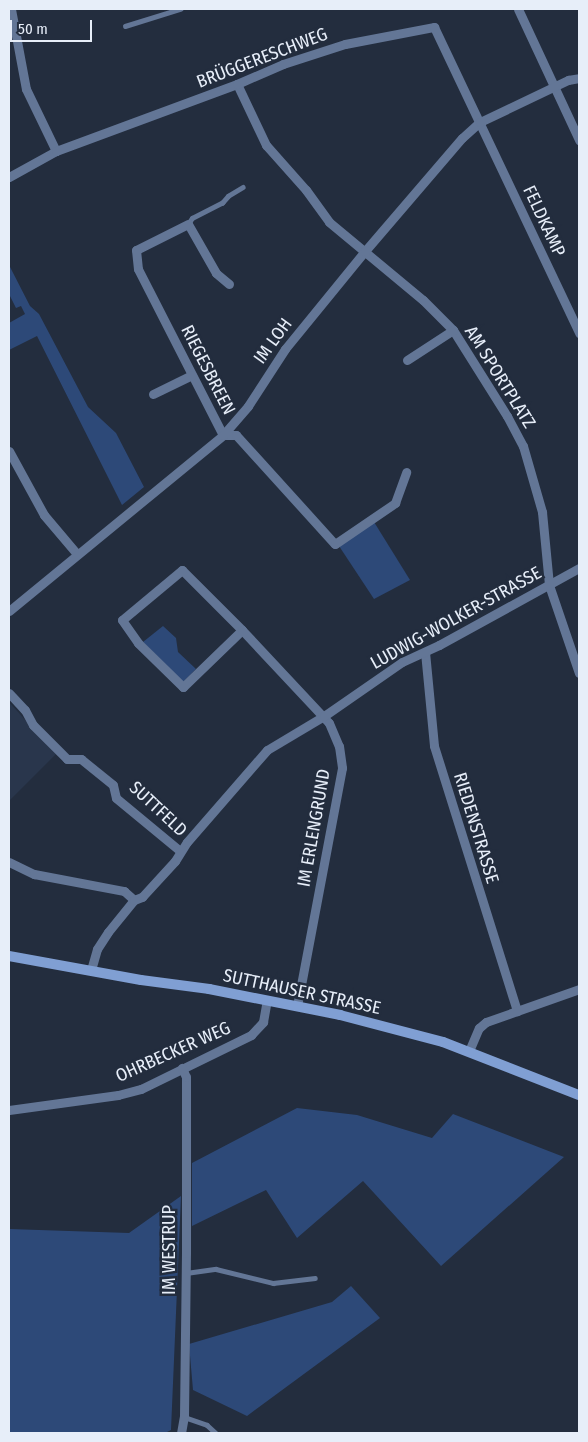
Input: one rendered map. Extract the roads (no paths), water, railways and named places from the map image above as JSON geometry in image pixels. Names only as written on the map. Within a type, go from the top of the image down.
[{"type":"street","points":[[518,9],[579,140]]},
{"type":"street","points":[[11,12],[26,89],[56,151]]},
{"type":"street","name":"BRÜGGERESCHWEG","points":[[9,177],[56,151],[237,84],[283,64],[345,44],[434,27],[480,122]]},
{"type":"street","name":"IM LOH","points":[[9,611],[223,435],[248,406],[285,349],[365,251],[462,138],[480,122],[554,86],[579,78]]},
{"type":"street","name":"AM SPORTPLATZ","points":[[237,84],[266,145],[306,190],[329,222],[423,300],[453,330],[478,366],[523,446],[542,512],[549,585],[579,673]]},
{"type":"street","name":"FELDKAMP","points":[[480,122],[579,333]]},
{"type":"street","points":[[188,224],[216,273],[229,284]]},
{"type":"street","name":"RIEGESBREEN","points":[[188,224],[136,250],[138,269],[223,435],[236,435],[335,544],[395,503],[406,472]]},
{"type":"street","points":[[407,360],[453,330]]},
{"type":"street","points":[[153,394],[192,375]]},
{"type":"street","points":[[9,451],[44,515],[77,554]]},
{"type":"street","name":"LUDWIG-WOLKER-STRASSE","points":[[91,970],[97,949],[108,932],[134,900],[142,897],[175,861],[180,851],[267,750],[324,716],[402,662],[425,652],[579,568]]},
{"type":"street","name":"IM ERLENGRUND","points":[[242,630],[183,686],[138,643],[122,620],[182,570],[242,630],[324,716],[339,746],[342,768],[297,1006]]},
{"type":"street","name":"RIEDENSTRASSE","points":[[425,652],[434,746],[517,1011]]},
{"type":"street","name":"SUTTFELD","points":[[9,693],[25,710],[33,725],[68,759],[81,759],[113,785],[116,798],[180,851]]},
{"type":"street","points":[[9,862],[34,874],[124,891],[134,900]]},
{"type":"street","name":"SUTTHAUSER STRASSE","points":[[9,956],[267,1000],[396,1029],[469,1051],[579,1094]]},
{"type":"street","points":[[469,1051],[479,1028],[486,1022],[579,990]]},
{"type":"street","name":"OHRBECKER WEG","points":[[9,1110],[118,1095],[141,1088],[258,1030],[263,1022],[267,1000]]},
{"type":"street","name":"IM WESTRUP","points":[[181,1433],[184,1416],[186,1273],[186,1077],[182,1068]]},
{"type":"lane","points":[[125,26],[180,9]]},
{"type":"lane","points":[[188,224],[192,218],[222,203],[228,196],[243,187]]},
{"type":"lane","points":[[186,1273],[216,1269],[273,1283],[315,1278]]},
{"type":"lane","points":[[184,1416],[207,1425],[216,1433]]}]
